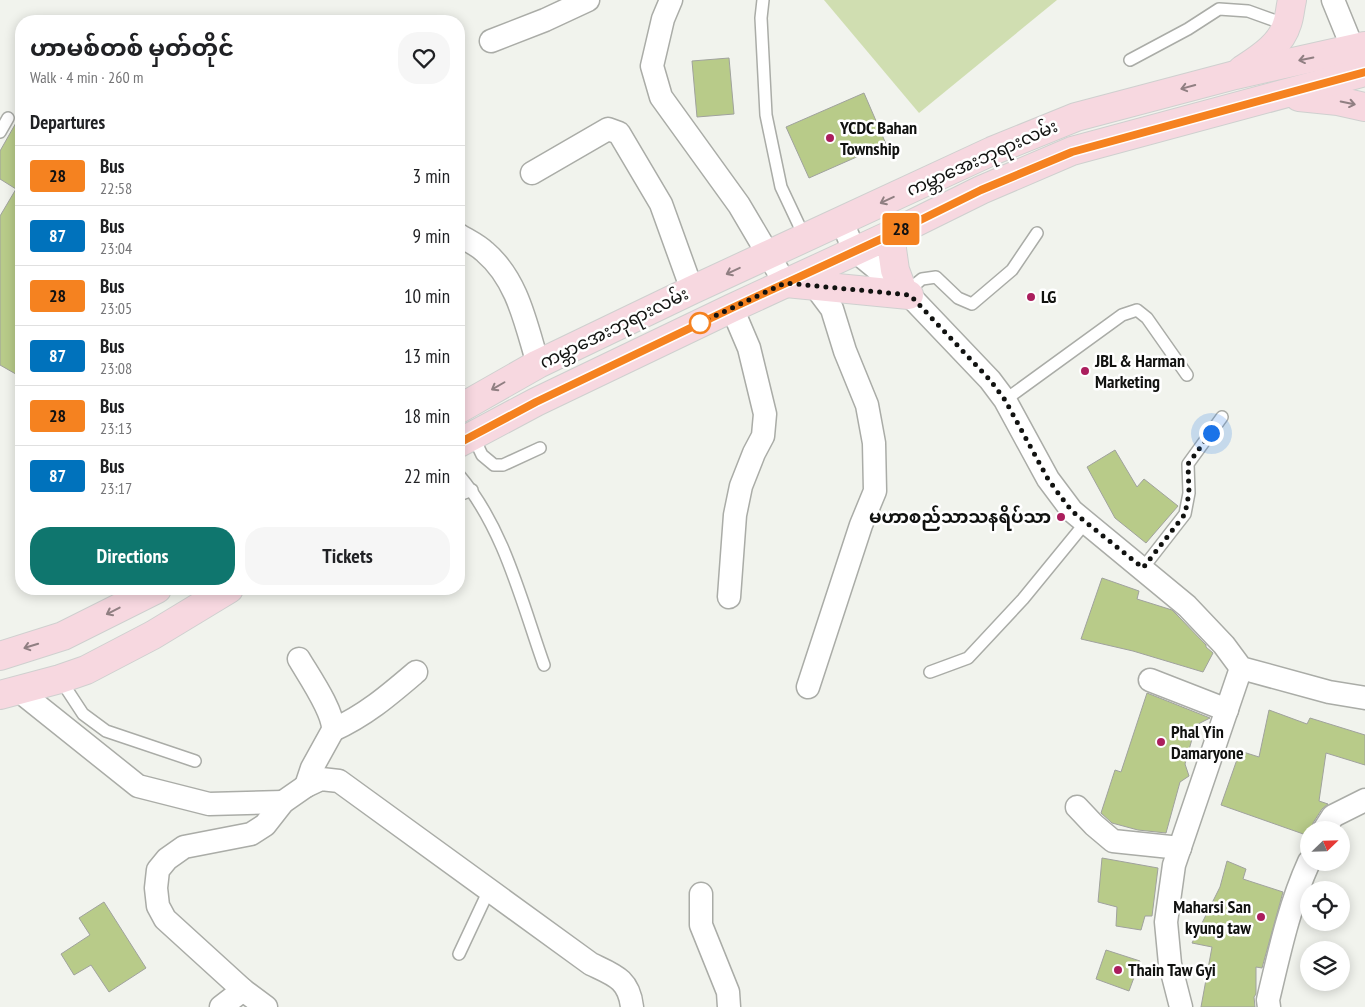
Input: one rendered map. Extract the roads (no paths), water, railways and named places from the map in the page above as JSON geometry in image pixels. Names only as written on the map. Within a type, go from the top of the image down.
[{"type":"main road","points":[[1235,75],[1277,44],[1289,13]]},
{"type":"main road","name":"ကမ္ဘာအေးဘုရားလမ်း","points":[[465,406],[538,364],[768,254],[842,222],[992,151],[1076,117],[1235,75],[1363,63]]},
{"type":"main road","name":"ကမ္ဘာအေးဘုရားလမ်း","points":[[466,440],[536,402],[981,190],[1072,152],[1248,103],[1363,63]]},
{"type":"main road","points":[[1248,103],[1302,96],[1365,107]]},
{"type":"main road","points":[[890,235],[895,270],[906,292]]},
{"type":"main road","points":[[785,283],[906,292]]},
{"type":"main road","points":[[0,656],[63,636],[145,595]]},
{"type":"main road","points":[[153,635],[156,595]]},
{"type":"main road","points":[[9,693],[86,670],[153,635],[219,595]]},
{"type":"street","points":[[491,41],[546,20],[588,0]]},
{"type":"street","points":[[672,0],[663,19],[652,66],[661,97],[738,205],[785,283]]},
{"type":"street","points":[[1333,0],[1363,63]]},
{"type":"street","points":[[532,173],[608,129],[618,133],[661,204],[692,290]]},
{"type":"street","points":[[842,222],[854,250],[906,292],[990,380],[1005,400],[1048,479],[1066,504],[1187,606],[1224,645],[1242,668],[1329,692],[1365,698]]},
{"type":"street","points":[[465,239],[485,251],[511,285],[522,309],[538,364]]},
{"type":"street","points":[[808,687],[861,525],[875,491],[874,443],[867,404],[832,309],[814,285]]},
{"type":"street","points":[[729,597],[735,515],[741,486],[763,436],[765,414],[749,348],[732,308]]},
{"type":"street","points":[[299,659],[330,713],[333,730]]},
{"type":"street","points":[[1181,1007],[1170,964],[1166,922],[1174,866],[1242,668]]},
{"type":"street","points":[[306,786],[312,768],[333,730],[354,720],[378,704],[416,672]]},
{"type":"street","points":[[1150,680],[1227,710]]},
{"type":"street","points":[[9,693],[138,786],[209,804],[284,802]]},
{"type":"street","points":[[266,1007],[243,990],[165,920],[158,906],[156,888],[158,870],[168,859],[184,847],[251,834],[265,825],[284,802],[306,786],[321,779],[339,781],[591,964],[621,979],[630,993],[632,1007]]},
{"type":"street","points":[[1330,821],[1333,816],[1365,800]]},
{"type":"street","points":[[1077,806],[1094,825],[1113,841],[1180,848]]},
{"type":"street","points":[[1269,1007],[1268,1000],[1284,934],[1305,871]]},
{"type":"street","points":[[701,894],[701,925],[728,992],[728,1007]]},
{"type":"street","points":[[221,1007],[243,990]]},
{"type":"lane","points":[[763,0],[761,18],[766,115],[782,187],[805,238]]},
{"type":"lane","points":[[1130,60],[1188,29],[1219,9],[1289,13]]},
{"type":"lane","points":[[0,132],[8,118]]},
{"type":"lane","points":[[906,292],[922,280],[936,277],[958,298],[972,304],[1012,270],[1037,233]]},
{"type":"lane","points":[[1005,400],[1122,315],[1137,310],[1147,318],[1188,375]]},
{"type":"lane","points":[[1143,568],[1185,514],[1189,493],[1188,464],[1222,418]]},
{"type":"lane","points":[[466,440],[494,465],[503,465],[540,448]]},
{"type":"lane","points":[[465,482],[472,490],[505,551],[544,665]]},
{"type":"lane","points":[[465,493],[472,490]]},
{"type":"lane","points":[[930,672],[968,658],[1023,599],[1086,522]]},
{"type":"lane","points":[[60,679],[84,714],[106,731],[195,761]]},
{"type":"lane","points":[[458,954],[489,890]]},
{"type":"place","name":"YCDC Bahan Township","points":[[830,138]]},
{"type":"place","name":"LG","points":[[1031,297]]},
{"type":"place","name":"JBL & Harman Marketing","points":[[1085,371]]},
{"type":"place","name":"မဟာစည်သာသနရိပ်သာ","points":[[1061,517]]},
{"type":"place","name":"Phal Yin Damaryone","points":[[1161,742]]},
{"type":"place","name":"Maharsi San kyung taw","points":[[1261,917]]},
{"type":"place","name":"Thain Taw Gyi","points":[[1118,970]]}]
